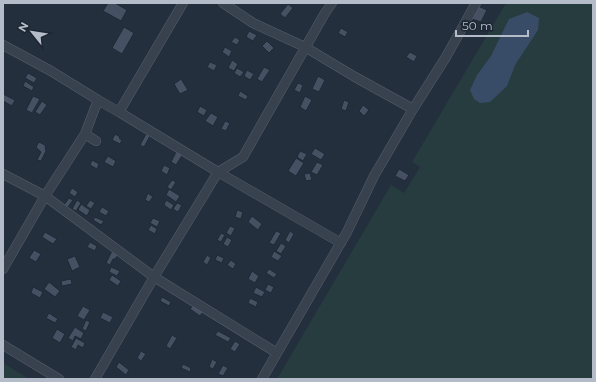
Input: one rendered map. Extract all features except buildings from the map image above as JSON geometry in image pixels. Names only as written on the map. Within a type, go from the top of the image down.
[{"type":"street","points":[[119,112],[183,3]]},
{"type":"street","points":[[223,3],[253,23],[306,47],[355,77],[414,109]]},
{"type":"street","points":[[95,379],[154,277],[218,172],[243,157],[332,3]]},
{"type":"street","points":[[262,379],[341,243],[374,176],[446,57],[476,3]]},
{"type":"street","points":[[3,45],[51,71],[218,172],[341,243]]},
{"type":"street","points":[[3,269],[45,196],[85,134],[98,100]]},
{"type":"street","points":[[85,134],[96,141]]},
{"type":"street","points":[[3,174],[45,196],[154,277],[277,353]]},
{"type":"street","points":[[3,346],[59,379]]},
{"type":"green space","points":[[506,3],[593,3],[593,379],[277,379],[391,185],[404,193],[420,167],[412,162]]},
{"type":"green space","points":[[3,363],[29,379],[3,379]]},
{"type":"water","points":[[527,12],[539,18],[538,30],[515,65],[507,86],[490,102],[480,103],[474,99],[470,90],[477,75],[491,56],[509,19]]}]
